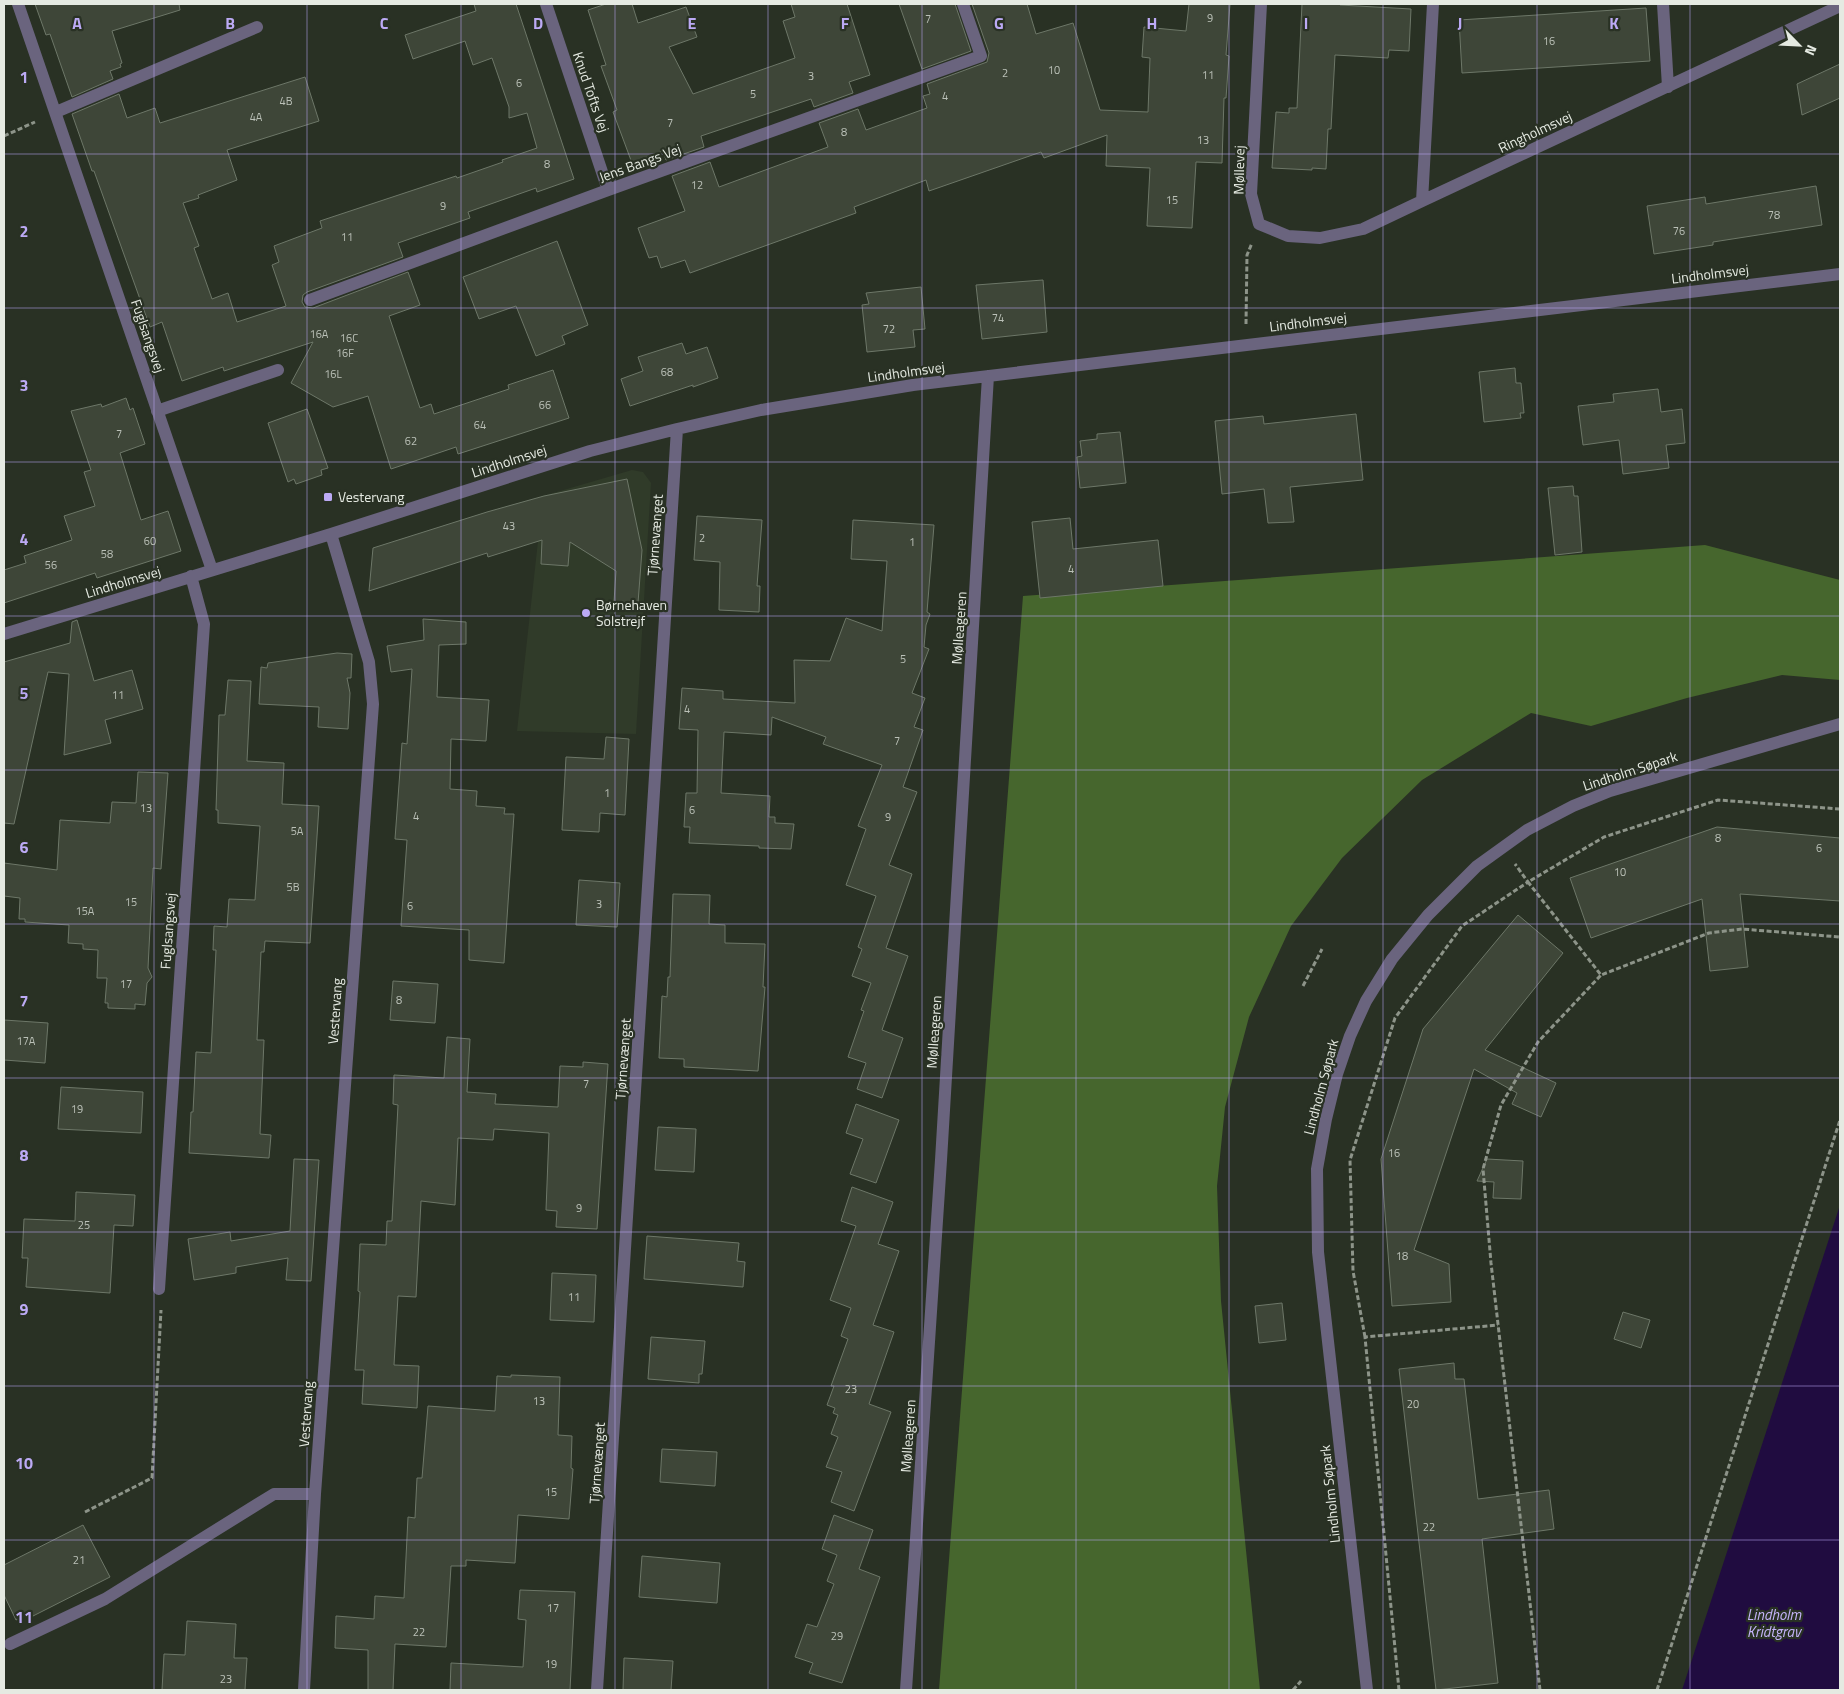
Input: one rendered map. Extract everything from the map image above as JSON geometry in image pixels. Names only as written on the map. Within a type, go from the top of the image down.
[{"type":"street","name":"Fuglsangsvej","points":[[18,4],[212,570]]},
{"type":"street","name":"Knud Tofts Vej","points":[[546,4],[608,190]]},
{"type":"street","name":"Jens Bangs Vej","points":[[310,300],[608,190],[981,56],[963,4]]},
{"type":"street","name":"Møllevej","points":[[1259,224],[1251,194],[1261,4]]},
{"type":"street","points":[[1259,224],[1288,236],[1320,238],[1363,229],[1422,201],[1433,4]]},
{"type":"street","points":[[1663,4],[1668,86]]},
{"type":"street","name":"Ringholmsvej","points":[[1422,201],[1840,6]]},
{"type":"street","points":[[56,112],[257,27]]},
{"type":"street","name":"Lindholmsvej","points":[[4,634],[331,534],[590,450],[770,408],[913,385],[1840,274]]},
{"type":"street","points":[[158,411],[278,370]]},
{"type":"street","name":"Mølleageren","points":[[906,1690],[941,1160],[988,376]]},
{"type":"street","name":"Tjørnevænget","points":[[597,1690],[677,429]]},
{"type":"street","name":"Vestervang","points":[[304,1690],[315,1494],[373,704],[369,662],[331,534]]},
{"type":"street","name":"Fuglsangsvej","points":[[159,1290],[204,624],[191,576]]},
{"type":"street","name":"Lindholm Søpark","points":[[1367,1690],[1318,1252],[1317,1169],[1337,1074],[1350,1036],[1366,1001],[1392,959],[1428,916],[1477,866],[1527,830],[1573,806],[1610,790],[1840,724]]},
{"type":"street","points":[[10,1644],[106,1599],[274,1494],[315,1494]]},
{"type":"path","points":[[4,136],[56,112]]},
{"type":"path","points":[[1245,344],[1247,255],[1259,224]]},
{"type":"path","points":[[1399,1690],[1365,1337],[1353,1271],[1350,1160],[1395,1018],[1462,926],[1528,882],[1604,837],[1718,800],[1840,809]]},
{"type":"path","points":[[1502,848],[1601,975]]},
{"type":"path","points":[[1540,1690],[1491,1263],[1484,1169],[1501,1105],[1538,1042],[1601,975],[1709,933],[1742,929],[1840,937]]},
{"type":"path","points":[[1303,986],[1322,948]]},
{"type":"path","points":[[1657,1690],[1840,1120]]},
{"type":"path","points":[[85,1512],[152,1478],[162,1304],[159,1290]]},
{"type":"path","points":[[1365,1337],[1498,1325]]},
{"type":"path","points":[[1293,1690],[1301,1682]]},
{"type":"shaded area","name":"Børnehaven Solstrejf","points":[[632,470],[643,472],[651,483],[636,734],[517,731],[543,496]]},
{"type":"green space","points":[[1705,545],[1840,580],[1840,680],[1782,675],[1687,698],[1591,726],[1531,713],[1422,780],[1342,858],[1291,926],[1249,1017],[1225,1107],[1217,1186],[1221,1301],[1260,1690],[939,1690],[1023,596]]},
{"type":"water","name":"Lindholm Kridtgrav","points":[[1840,1205],[1840,1690],[1682,1690]]},
{"type":"building","points":[[35,4],[179,4],[180,10],[112,31],[122,63],[120,64],[121,67],[110,71],[113,79],[72,97],[50,34],[46,35]]},
{"type":"building","points":[[474,4],[516,4],[574,179],[537,192],[536,188],[468,212],[470,218],[398,243],[403,257],[307,292],[303,295],[302,302],[305,307],[313,308],[408,272],[420,305],[389,316],[420,408],[431,404],[434,414],[509,389],[508,385],[553,370],[569,418],[458,454],[456,447],[391,469],[368,396],[333,407],[291,383],[313,342],[224,371],[223,367],[182,381],[162,322],[150,327],[72,114],[119,94],[127,118],[155,108],[160,123],[305,77],[319,121],[227,150],[237,180],[198,195],[199,198],[183,203],[199,246],[194,248],[212,299],[228,293],[237,322],[286,306],[272,265],[279,262],[274,246],[322,228],[320,221],[456,176],[457,178],[537,148],[527,113],[509,118],[509,107],[492,58],[473,65],[465,41],[413,59],[405,35],[476,11]]},
{"type":"building","points":[[606,4],[632,4],[638,23],[686,7],[697,37],[669,47],[693,94],[795,58],[783,21],[795,17],[791,4],[847,4],[870,75],[849,82],[853,93],[814,107],[811,99],[701,136],[704,147],[666,160],[663,151],[632,163],[613,112],[617,110],[601,66],[606,65],[588,10]]},
{"type":"building","points":[[899,4],[955,4],[971,51],[922,69]]},
{"type":"building","points":[[972,4],[1027,4],[1036,34],[1073,23],[1100,110],[1148,112],[1150,58],[1142,57],[1144,27],[1186,31],[1189,4],[1230,4],[1226,55],[1229,56],[1226,98],[1224,98],[1222,163],[1196,162],[1192,228],[1147,226],[1150,168],[1106,166],[1107,135],[1044,158],[1041,152],[929,191],[926,180],[854,207],[856,213],[690,273],[685,260],[661,268],[657,256],[649,258],[638,228],[685,211],[672,176],[710,162],[719,187],[828,147],[819,123],[858,109],[866,130],[927,108],[923,96],[930,94],[927,84],[987,62],[989,53]]},
{"type":"building","points":[[1302,4],[1340,4],[1411,9],[1409,51],[1389,50],[1388,58],[1335,55],[1331,129],[1328,129],[1326,169],[1272,168],[1276,112],[1289,113],[1289,108],[1297,108]]},
{"type":"building","points":[[1646,8],[1650,61],[1462,73],[1459,20]]},
{"type":"building","points":[[1840,64],[1840,98],[1802,115],[1797,84]]},
{"type":"building","points":[[1816,186],[1822,225],[1713,242],[1713,245],[1654,254],[1647,206],[1705,197],[1706,204]]},
{"type":"building","points":[[557,241],[588,325],[562,336],[565,344],[536,356],[516,306],[479,319],[463,277]]},
{"type":"building","points":[[1043,280],[1047,332],[982,339],[976,285]]},
{"type":"building","points":[[921,287],[925,329],[913,330],[915,347],[867,352],[862,305],[869,304],[866,293]]},
{"type":"building","points":[[682,343],[686,354],[707,347],[718,378],[630,406],[621,379],[643,371],[638,357]]},
{"type":"building","points":[[1515,368],[1516,383],[1521,383],[1524,413],[1520,413],[1521,418],[1484,422],[1479,372]]},
{"type":"building","points":[[1658,389],[1661,412],[1682,409],[1685,443],[1666,445],[1669,468],[1623,474],[1619,440],[1583,445],[1578,406],[1614,402],[1613,394]]},
{"type":"building","points":[[126,398],[130,410],[133,408],[145,444],[120,453],[141,520],[168,511],[181,551],[97,578],[95,573],[4,603],[4,570],[26,563],[24,556],[72,540],[64,516],[95,506],[84,472],[91,470],[71,411],[101,404],[102,407]]},
{"type":"building","points":[[307,409],[328,468],[321,470],[322,475],[296,484],[294,479],[288,482],[268,423]]},
{"type":"building","points":[[1356,414],[1363,480],[1290,487],[1294,522],[1268,523],[1264,489],[1222,494],[1215,421],[1263,416],[1264,424]]},
{"type":"building","points":[[1120,432],[1126,483],[1080,488],[1077,457],[1082,456],[1080,441],[1097,439],[1097,434]]},
{"type":"building","points":[[627,479],[642,550],[638,603],[614,602],[616,571],[570,542],[568,566],[541,564],[542,540],[488,557],[487,553],[369,591],[373,548],[544,496]]},
{"type":"building","points":[[1573,486],[1574,496],[1578,496],[1582,552],[1555,555],[1548,488]]},
{"type":"building","points":[[697,516],[762,520],[757,586],[760,586],[759,612],[719,610],[720,562],[694,560]]},
{"type":"building","points":[[1070,518],[1073,549],[1158,540],[1163,586],[1040,598],[1032,522]]},
{"type":"building","points":[[853,520],[934,525],[927,612],[930,614],[926,625],[924,647],[929,649],[912,693],[925,698],[914,727],[923,730],[903,787],[917,792],[889,865],[912,874],[886,948],[908,956],[882,1030],[903,1038],[882,1098],[857,1089],[866,1063],[848,1057],[864,1011],[861,1010],[871,983],[852,976],[862,949],[858,947],[876,896],[846,885],[866,829],[858,826],[882,765],[823,744],[826,737],[772,717],[771,735],[724,732],[721,793],[770,796],[769,817],[775,817],[775,823],[794,824],[791,849],[689,843],[690,827],[684,827],[686,793],[697,793],[698,730],[679,729],[682,688],[723,691],[723,699],[795,703],[794,660],[830,661],[846,618],[882,631],[887,561],[851,559]]},
{"type":"building","points":[[423,619],[466,622],[466,644],[439,645],[437,697],[489,700],[486,741],[451,739],[450,789],[477,791],[476,806],[505,808],[504,814],[514,814],[504,963],[469,960],[469,930],[401,926],[407,840],[395,839],[402,743],[407,744],[412,669],[391,672],[387,646],[424,640]]},
{"type":"building","points":[[77,620],[94,681],[132,670],[143,709],[105,720],[111,743],[64,755],[69,674],[48,672],[14,824],[4,823],[4,662],[70,643],[72,622]]},
{"type":"building","points":[[337,653],[352,654],[351,678],[347,678],[350,693],[348,729],[318,727],[319,707],[259,704],[261,667],[267,668],[268,663]]},
{"type":"building","points":[[228,680],[251,681],[247,761],[284,763],[282,804],[319,806],[310,943],[265,941],[264,952],[261,952],[257,1040],[264,1040],[260,1134],[271,1135],[269,1158],[189,1153],[196,1052],[211,1053],[216,950],[213,950],[214,926],[227,927],[229,899],[255,900],[260,826],[218,823],[218,810],[216,810],[219,715],[225,715]]},
{"type":"building","points":[[606,737],[629,739],[625,815],[600,813],[599,832],[562,830],[566,757],[604,759]]},
{"type":"building","points":[[138,772],[168,773],[161,869],[153,868],[148,968],[152,977],[147,983],[145,1005],[135,1004],[135,1009],[108,1008],[108,1003],[105,1003],[107,978],[97,978],[98,950],[83,949],[83,944],[68,943],[69,925],[25,922],[25,919],[19,919],[20,898],[4,896],[4,863],[57,870],[60,820],[110,823],[112,802],[136,803]]},
{"type":"building","points":[[1717,827],[1840,838],[1840,901],[1740,894],[1748,967],[1710,971],[1702,899],[1591,938],[1570,878]]},
{"type":"building","points":[[579,880],[620,883],[617,927],[576,925]]},
{"type":"building","points":[[673,894],[710,895],[709,924],[725,925],[725,943],[765,944],[763,987],[765,987],[758,1071],[684,1067],[684,1059],[659,1058],[662,996],[667,997],[668,977],[670,977]]},
{"type":"building","points":[[1518,915],[1563,953],[1485,1050],[1556,1083],[1541,1117],[1512,1104],[1517,1093],[1474,1069],[1414,1250],[1449,1264],[1451,1302],[1392,1306],[1381,1159],[1423,1029]]},
{"type":"building","points":[[393,981],[438,984],[435,1023],[390,1020]]},
{"type":"building","points":[[4,1020],[48,1023],[45,1063],[4,1060]]},
{"type":"building","points":[[447,1037],[470,1039],[467,1092],[496,1094],[495,1104],[558,1107],[560,1066],[583,1067],[583,1062],[608,1064],[597,1229],[556,1227],[557,1211],[546,1210],[549,1133],[494,1129],[493,1140],[458,1138],[455,1205],[421,1201],[416,1297],[398,1296],[394,1365],[419,1366],[417,1408],[362,1404],[364,1370],[355,1370],[360,1292],[358,1291],[360,1244],[386,1245],[387,1221],[392,1221],[398,1105],[393,1104],[394,1075],[444,1078]]},
{"type":"building","points":[[61,1087],[143,1092],[141,1133],[58,1129]]},
{"type":"building","points":[[856,1104],[899,1120],[876,1183],[850,1174],[863,1139],[846,1133]]},
{"type":"building","points":[[658,1127],[696,1129],[694,1172],[655,1170]]},
{"type":"building","points":[[294,1159],[319,1160],[311,1281],[286,1280],[288,1258],[236,1267],[236,1273],[194,1280],[188,1239],[230,1232],[231,1241],[290,1231]]},
{"type":"building","points":[[1487,1159],[1523,1161],[1521,1199],[1493,1198],[1494,1182],[1477,1181]]},
{"type":"building","points":[[852,1187],[893,1202],[878,1244],[899,1251],[873,1325],[894,1332],[869,1404],[891,1412],[854,1511],[831,1502],[842,1472],[826,1467],[838,1437],[831,1434],[838,1415],[833,1413],[835,1408],[827,1405],[834,1386],[831,1386],[848,1339],[841,1336],[851,1308],[830,1300],[856,1226],[841,1221]]},
{"type":"building","points":[[76,1192],[135,1195],[133,1226],[114,1225],[110,1293],[26,1287],[28,1258],[22,1258],[24,1219],[75,1221]]},
{"type":"building","points":[[647,1236],[739,1243],[737,1261],[745,1262],[743,1287],[644,1279]]},
{"type":"building","points":[[552,1273],[596,1275],[594,1322],[550,1320]]},
{"type":"building","points":[[1282,1303],[1286,1340],[1259,1343],[1255,1306]]},
{"type":"building","points":[[1623,1312],[1650,1320],[1641,1348],[1614,1339]]},
{"type":"building","points":[[651,1337],[705,1341],[702,1374],[699,1374],[699,1383],[648,1379]]},
{"type":"building","points":[[1454,1363],[1455,1379],[1464,1379],[1478,1499],[1549,1490],[1554,1529],[1482,1539],[1498,1683],[1436,1690],[1399,1369]]},
{"type":"building","points":[[511,1375],[560,1377],[558,1435],[572,1436],[571,1468],[573,1469],[569,1519],[518,1515],[515,1563],[466,1560],[466,1566],[451,1566],[446,1647],[395,1644],[393,1690],[368,1690],[368,1650],[335,1648],[336,1616],[374,1619],[375,1596],[404,1598],[408,1517],[415,1518],[417,1478],[422,1478],[428,1406],[495,1411],[497,1376],[511,1377]]},
{"type":"building","points":[[662,1449],[717,1452],[715,1486],[660,1482]]},
{"type":"building","points":[[834,1515],[873,1530],[859,1569],[880,1577],[842,1683],[809,1673],[813,1663],[795,1657],[807,1624],[817,1627],[834,1584],[827,1581],[837,1555],[822,1549]]},
{"type":"building","points":[[83,1525],[110,1577],[31,1617],[29,1613],[16,1620],[4,1595],[4,1565]]},
{"type":"building","points":[[642,1556],[720,1563],[717,1603],[639,1597]]},
{"type":"building","points":[[520,1590],[575,1592],[570,1690],[450,1690],[451,1663],[523,1667],[526,1620],[518,1619]]},
{"type":"building","points":[[187,1621],[236,1624],[234,1658],[247,1658],[245,1690],[162,1690],[164,1654],[185,1655]]},
{"type":"building","points":[[624,1658],[673,1661],[671,1690],[623,1690]]},
{"type":"place","name":"Vestervang","points":[[328,497]]},
{"type":"place","name":"Børnehaven Solstrejf","points":[[586,613]]}]
